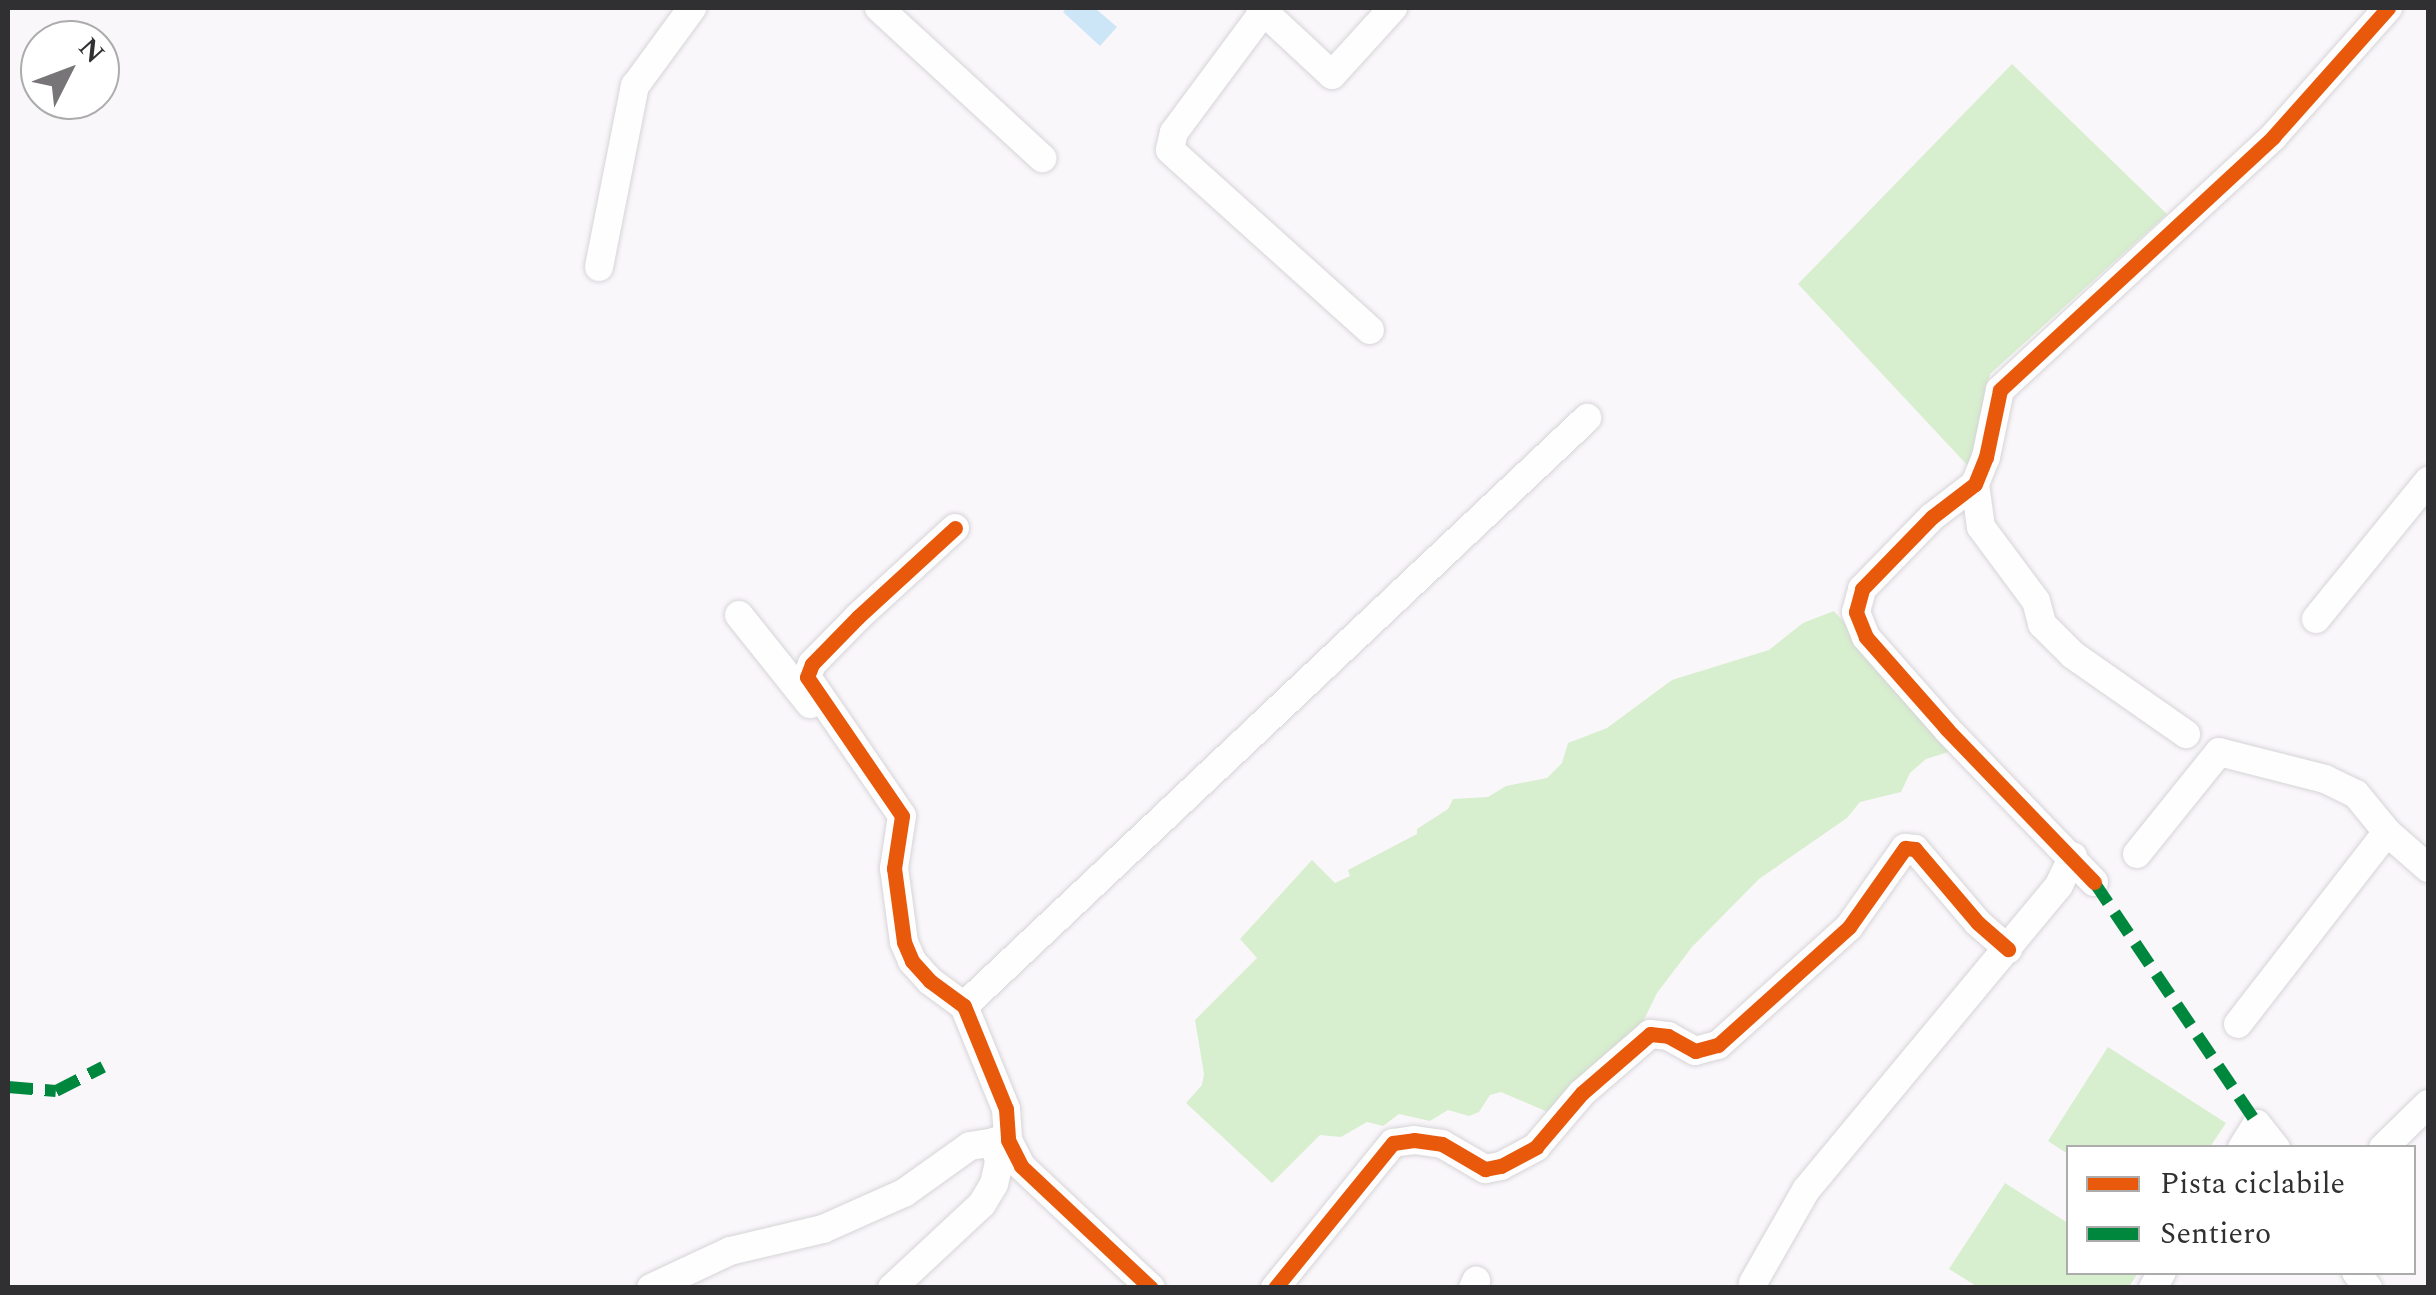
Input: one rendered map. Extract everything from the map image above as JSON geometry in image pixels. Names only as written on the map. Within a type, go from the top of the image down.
[{"type":"street","points":[[599,267],[635,86],[692,8]]},
{"type":"street","points":[[879,8],[1042,158]]},
{"type":"street","points":[[1370,330],[1170,150],[1174,132],[1262,10],[1332,75],[1393,8]]},
{"type":"street","points":[[2094,882],[1923,703],[1866,636],[1856,612],[1862,589],[1932,518],[1974,484],[1986,456],[2000,390],[2273,136],[2388,8]]},
{"type":"street","points":[[964,1006],[1587,418]]},
{"type":"street","points":[[2316,619],[2428,480]]},
{"type":"street","points":[[1974,484],[1980,527],[2036,601],[2042,624],[2073,655],[2186,734]]},
{"type":"street","points":[[892,1288],[982,1204],[994,1184],[1006,1109],[964,1006],[912,961],[904,942],[894,868],[901,843],[902,816],[807,676],[812,664],[858,617],[955,528]]},
{"type":"street","points":[[739,615],[838,742],[901,843]]},
{"type":"street","points":[[2137,854],[2219,752],[2325,779],[2356,794],[2387,832],[2428,868]]},
{"type":"street","points":[[2238,1024],[2387,832]]},
{"type":"street","points":[[1276,1288],[1393,1143],[1414,1140],[1442,1144],[1485,1169],[1500,1166],[1536,1147],[1582,1093],[1650,1034],[1668,1036],[1695,1050],[1718,1046],[1849,927],[1905,848],[1915,849],[1978,923],[2008,949]]},
{"type":"street","points":[[1753,1283],[1806,1190],[2060,885],[2072,856]]},
{"type":"street","points":[[2386,1145],[2428,1104]]},
{"type":"street","points":[[651,1288],[730,1251],[823,1230],[904,1193],[957,1153],[1002,1140]]},
{"type":"street","points":[[1002,1140],[1021,1166],[1151,1288]]},
{"type":"green space","points":[[2012,64],[2167,214],[1990,374],[1969,467],[1798,284]]},
{"type":"green space","points":[[1834,611],[1955,750],[1926,759],[1910,773],[1901,792],[1860,802],[1847,818],[1759,879],[1692,947],[1657,993],[1640,1028],[1550,1113],[1501,1092],[1490,1095],[1479,1112],[1469,1116],[1448,1110],[1430,1121],[1399,1114],[1383,1126],[1367,1122],[1341,1137],[1320,1135],[1272,1183],[1186,1103],[1202,1085],[1204,1074],[1195,1020],[1257,958],[1240,939],[1312,860],[1335,883],[1350,876],[1348,870],[1417,834],[1417,829],[1448,809],[1453,799],[1488,797],[1506,786],[1547,778],[1562,763],[1568,743],[1607,728],[1672,680],[1769,650],[1803,623]]},
{"type":"green space","points":[[2108,1047],[2226,1123],[2211,1145],[2066,1145],[2066,1153],[2048,1141]]},
{"type":"green space","points":[[2005,1183],[2066,1222],[2066,1275],[2137,1275],[2129,1287],[1978,1287],[1949,1269]]},
{"type":"water","points":[[1067,8],[1095,8],[1117,27],[1100,46],[1063,12]]},
{"type":"marked path","points":[[2094,882],[2257,1124]]},
{"type":"marked path","points":[[8,1087],[56,1091],[103,1067]]},
{"type":"cycle path","points":[[2094,882],[1947,729],[1866,637],[1856,612],[1862,589],[1932,517],[1975,484],[1986,457],[2000,390],[2273,137],[2388,8]]},
{"type":"cycle path","points":[[955,528],[858,617],[812,664],[807,677],[902,816],[894,868],[904,942],[912,961],[930,981],[964,1006],[1006,1109],[1008,1140],[1021,1166],[1151,1288]]},
{"type":"cycle path","points":[[1275,1288],[1393,1143],[1414,1140],[1442,1144],[1485,1169],[1501,1166],[1536,1147],[1582,1093],[1650,1034],[1668,1036],[1695,1051],[1718,1045],[1849,927],[1905,848],[1915,849],[1978,923],[2008,949]]}]
